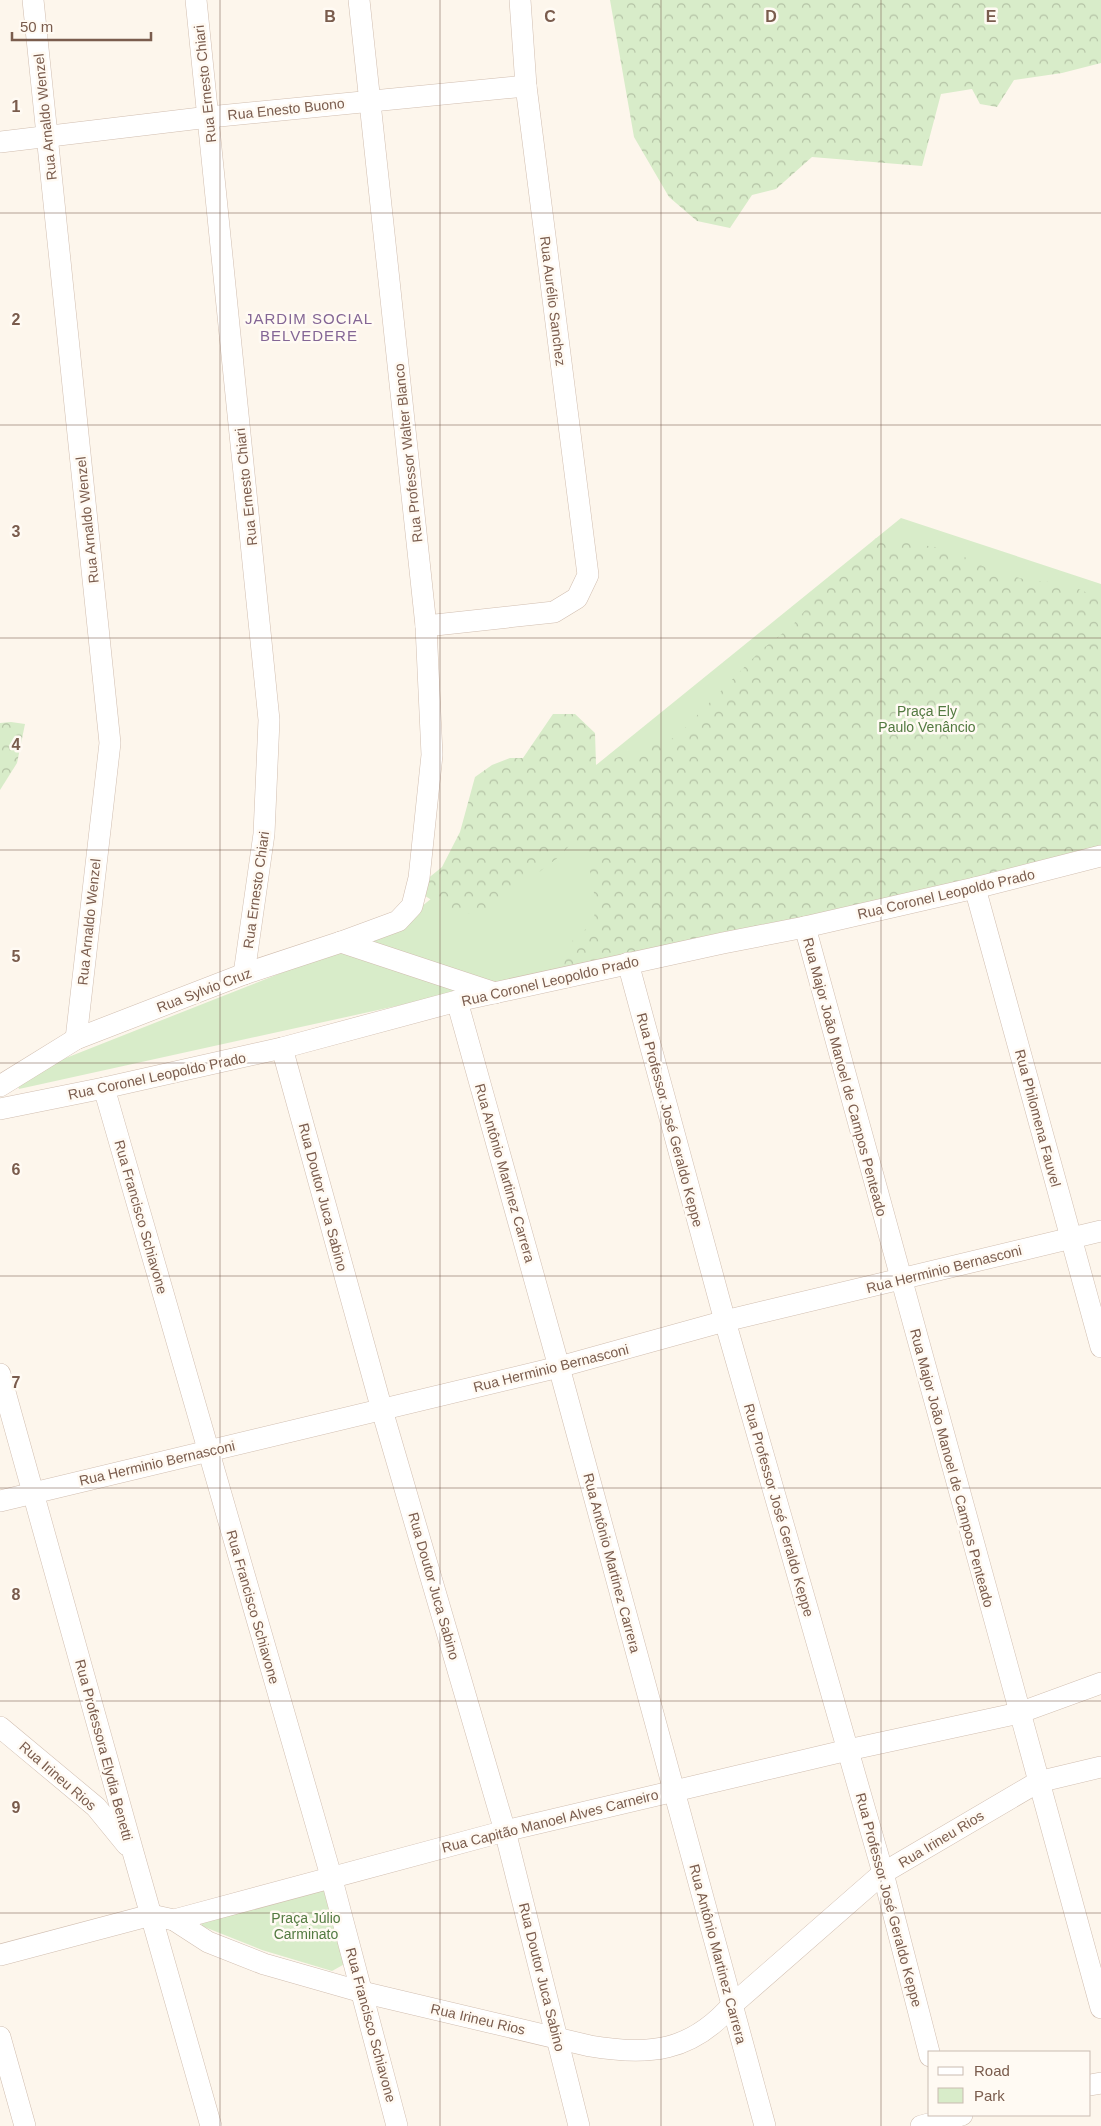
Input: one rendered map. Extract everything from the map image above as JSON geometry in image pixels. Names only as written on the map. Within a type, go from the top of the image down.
[{"type":"street","name":"Rua Arnaldo Wenzel","points":[[33,0],[110,743],[76,1039]]},
{"type":"street","name":"Rua Ernesto Chiari","points":[[196,0],[269,720],[264,834],[244,974]]},
{"type":"street","name":"Rua Professor Walter Blanco","points":[[359,0],[426,626],[432,755],[419,878],[412,906]]},
{"type":"street","name":"Rua Aurélio Sanchez","points":[[426,626],[554,612],[577,598],[588,575],[526,86],[520,0]]},
{"type":"street","name":"Rua Enesto Buono","points":[[0,142],[209,117],[526,86]]},
{"type":"street","name":"Rua Coronel Leopoldo Prado","points":[[0,1109],[282,1048],[457,1001],[804,927],[975,888],[1101,856]]},
{"type":"street","name":"Rua Philomena Fauvel","points":[[975,888],[1101,1347]]},
{"type":"street","name":"Rua Sylvio Cruz","points":[[0,1086],[76,1039],[244,974],[342,942],[398,921],[412,906]]},
{"type":"street","name":"Rua Major João Manoel de Campos Penteado","points":[[804,927],[1101,2008]]},
{"type":"street","points":[[342,942],[495,993]]},
{"type":"street","name":"Rua Professor José Geraldo Keppe","points":[[628,963],[725,1321],[883,1873],[929,2051]]},
{"type":"street","name":"Rua Antônio Martinez Carrera","points":[[457,1001],[559,1367],[765,2126]]},
{"type":"street","name":"Rua Doutor Juca Sabino","points":[[282,1048],[382,1410],[505,1831],[579,2126]]},
{"type":"street","name":"Rua Francisco Schiavone","points":[[104,1088],[331,1876],[397,2126]]},
{"type":"street","name":"Rua Herminio Bernasconi","points":[[0,1501],[559,1367],[725,1321],[1101,1231]]},
{"type":"street","name":"Rua Professora Elydia Benetti","points":[[0,1374],[211,2126]]},
{"type":"street","name":"Rua Capitão Manoel Alves Carneiro","points":[[0,1955],[151,1915],[174,1920],[331,1876],[505,1831],[848,1750],[1019,1713],[1101,1683]]},
{"type":"street","name":"Rua Irineu Rios","points":[[0,1726],[96,1807],[133,1852]]},
{"type":"street","points":[[1038,1782],[1101,1767]]},
{"type":"street","name":"Rua Irineu Rios","points":[[174,1920],[208,1942],[264,1964],[362,1992],[590,2046],[616,2050],[643,2051],[670,2047],[702,2034],[718,2021],[732,2005],[883,1873],[1038,1782]]},
{"type":"street","points":[[0,2037],[25,2126]]},
{"type":"street","points":[[921,2126],[951,2116]]},
{"type":"green space","points":[[610,0],[1101,0],[1101,63],[1062,73],[1014,80],[997,107],[980,104],[972,89],[941,94],[922,166],[812,157],[776,189],[752,195],[730,228],[697,221],[669,197],[634,137]]},
{"type":"green space","name":"Praça Ely Paulo Venâncio","points":[[901,518],[1101,584],[1101,851],[19,1089],[17,1081],[33,1071],[395,928]]},
{"type":"green space","name":"Praça Ely Paulo Venâncio","points":[[876,538],[948,549],[991,570],[1027,580],[1065,583],[1101,599],[1101,850],[982,884],[562,969],[573,940],[594,922],[594,889],[592,879],[586,860],[575,839],[560,856],[534,876],[500,897],[484,913],[464,914],[422,894],[426,880],[442,867],[460,832],[475,777],[492,765],[510,758],[523,758],[553,714],[575,714],[595,733],[596,765],[676,737],[761,650],[792,626],[811,603],[853,566]]},
{"type":"green space","points":[[0,723],[25,724],[17,763],[0,790]]},
{"type":"green space","name":"Praça Júlio Carminato","points":[[323,1884],[350,1961],[332,1971],[262,1950],[202,1926],[201,1923]]},
{"type":"district","name":"JARDIM SOCIAL BELVEDERE","points":[[309,326]]}]
